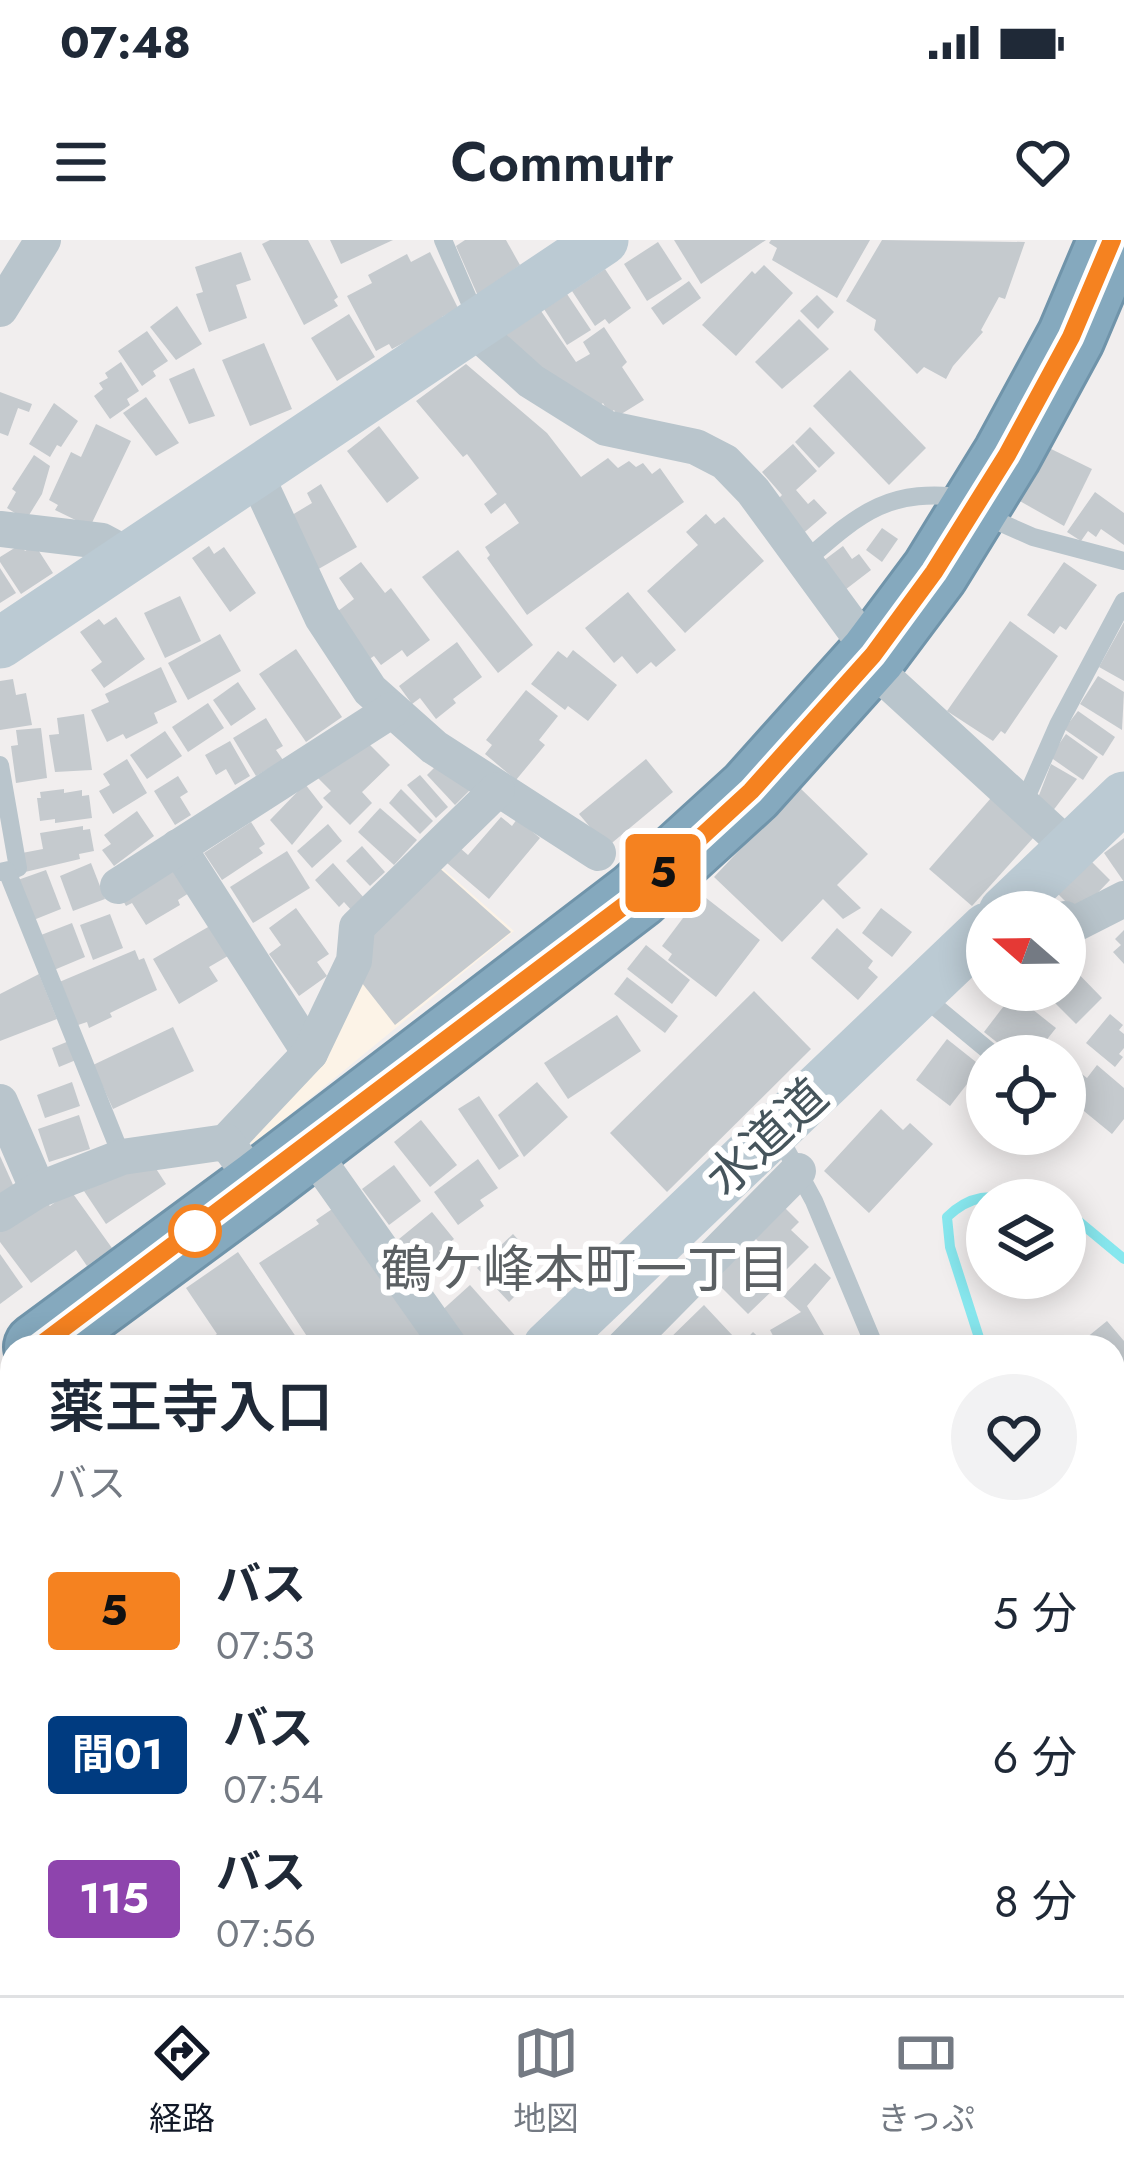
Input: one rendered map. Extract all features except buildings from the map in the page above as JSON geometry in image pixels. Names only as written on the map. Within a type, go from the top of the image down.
[{"type":"highway","points":[[1025,417],[1087,240]]},
{"type":"highway","points":[[52,1335],[617,873],[751,791],[870,658],[934,572],[1071,337],[1112,240]]},
{"type":"street","points":[[0,643],[603,240]]},
{"type":"street","points":[[0,309],[23,252]]},
{"type":"street","points":[[474,324],[531,381],[606,428],[696,447],[725,461],[753,490],[870,658],[1070,848]]},
{"type":"street","points":[[254,471],[322,617],[370,690],[434,747],[617,873]]},
{"type":"street","points":[[0,529],[102,541],[130,556]]},
{"type":"street","points":[[118,886],[392,710]]},
{"type":"street","points":[[264,1158],[354,962],[357,927],[497,790]]},
{"type":"street","points":[[1047,891],[1070,848],[1124,796]]},
{"type":"street","points":[[178,847],[310,1053]]},
{"type":"street","points":[[1086,918],[1124,899]]},
{"type":"street","name":"水道道","points":[[563,1335],[787,1150],[920,993],[966,948]]},
{"type":"street","points":[[0,1102],[38,1190]]},
{"type":"street","points":[[634,1335],[787,1150]]},
{"type":"street","points":[[0,1214],[38,1190],[122,1157],[264,1158],[438,1335]]},
{"type":"lane","points":[[443,240],[474,324]]},
{"type":"lane","points":[[805,561],[872,509],[902,496],[934,493],[976,505],[1033,538],[1124,561]]},
{"type":"lane","points":[[1023,805],[1058,724],[1124,601]]},
{"type":"lane","points":[[0,764],[18,868],[3,871],[122,1157]]},
{"type":"lane","points":[[920,993],[970,1035]]},
{"type":"lane","points":[[787,1150],[870,1335]]},
{"type":"shaded area","points":[[433,860],[514,931],[253,1145],[244,1135]]},
{"type":"waterway","points":[[966,1203],[947,1217],[950,1247],[966,1297]]},
{"type":"waterway","points":[[1086,1227],[1124,1259]]},
{"type":"waterway","points":[[967,1299],[978,1335]]},
{"type":"bus line","name":"5","points":[[54,1335],[637,896],[751,791],[873,655],[934,572],[1007,455],[1071,337],[1112,240]]},
{"type":"district","name":"鶴ケ峰本町一丁目","points":[[585,1269]]}]
